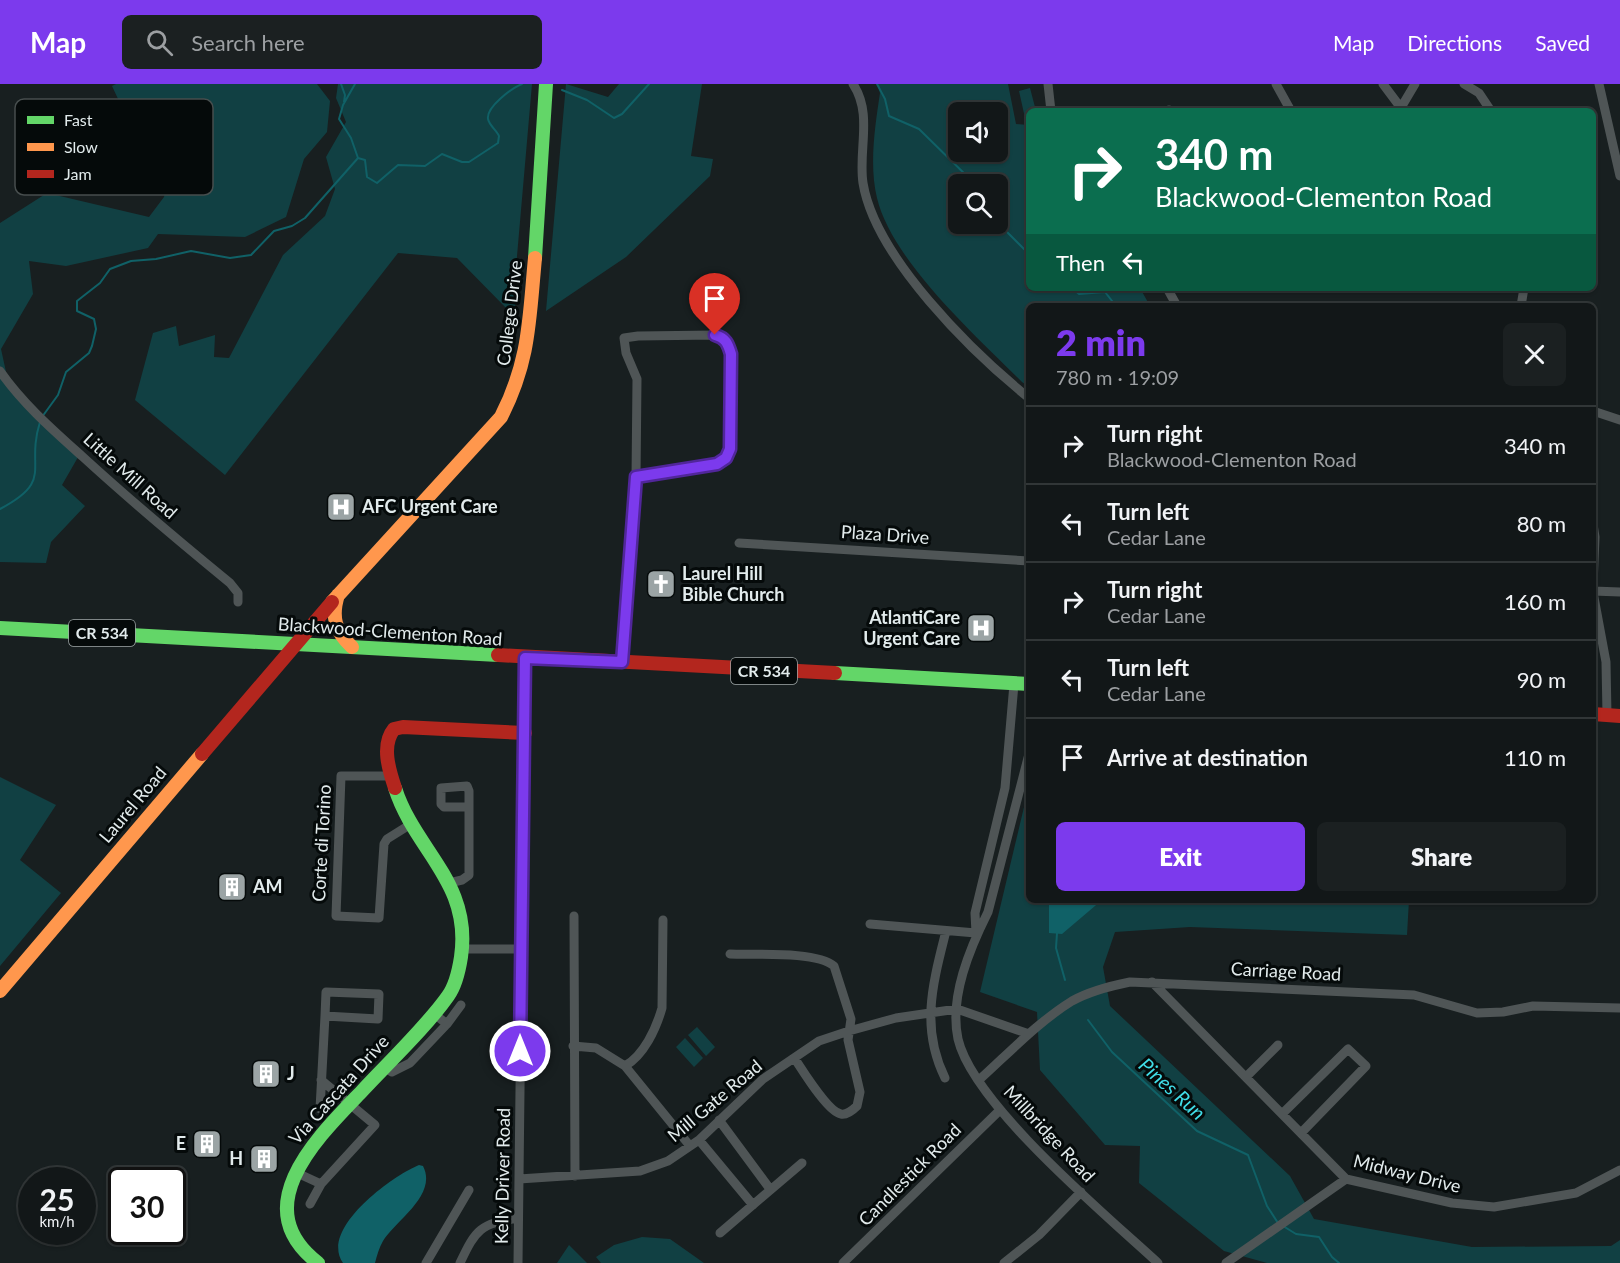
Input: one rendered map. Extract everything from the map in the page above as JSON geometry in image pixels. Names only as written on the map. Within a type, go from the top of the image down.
[{"type":"main road","name":"College Drive","points":[[296,643],[501,417],[518,385],[526,353],[539,215],[546,84]]},
{"type":"main road","points":[[338,595],[333,613],[334,625],[352,647]]},
{"type":"main road","name":"Blackwood-Clementon Road","points":[[0,628],[1026,684]]},
{"type":"main road","name":"Laurel Road","points":[[0,991],[296,643]]},
{"type":"main road","points":[[1596,714],[1614,716]]},
{"type":"main road","name":"Via Cascata Drive","points":[[318,1263],[302,1248],[291,1225],[288,1198],[295,1172],[308,1149],[433,1013],[452,989],[462,949],[458,905],[449,883],[411,824],[391,777],[387,742],[394,729],[403,727],[525,733]]},
{"type":"street","points":[[854,84],[864,113],[863,183],[868,205],[881,233],[937,309],[982,357],[1026,395]]},
{"type":"street","points":[[1048,84],[1051,108]]},
{"type":"street","points":[[1276,84],[1289,108]]},
{"type":"street","points":[[1383,84],[1399,108]]},
{"type":"street","points":[[1401,108],[1415,84]]},
{"type":"street","points":[[1464,84],[1479,93],[1489,108]]},
{"type":"street","points":[[1599,84],[1620,176]]},
{"type":"street","points":[[622,662],[636,477],[637,380],[626,353],[624,338],[639,336],[722,337],[731,354],[732,437],[726,458],[717,464],[636,477]]},
{"type":"street","name":"Little Mill Road","points":[[0,371],[19,397],[46,423],[125,496],[230,584],[238,593],[238,602]]},
{"type":"street","points":[[1596,412],[1620,420]]},
{"type":"street","name":"Plaza Drive","points":[[739,543],[1026,561]]},
{"type":"street","points":[[1596,591],[1620,592]]},
{"type":"street","points":[[1596,607],[1614,716]]},
{"type":"street","name":"Kelly Driver Road","points":[[518,1263],[525,658]]},
{"type":"street","name":"Millbridge Road","points":[[976,933],[975,913],[1005,788],[1014,684]]},
{"type":"street","name":"Millbridge Road","points":[[1026,766],[988,912],[976,933],[957,1009],[958,1040],[979,1080],[1000,1110],[1080,1192],[1158,1263]]},
{"type":"street","name":"Corte di Torino","points":[[391,777],[341,776],[336,916],[379,918],[384,844],[387,839],[411,824]]},
{"type":"street","points":[[449,883],[462,880],[469,875],[469,807]]},
{"type":"street","points":[[574,916],[574,1176]]},
{"type":"street","points":[[625,1066],[637,1059],[659,1020],[662,1008],[663,921]]},
{"type":"street","points":[[870,924],[976,933]]},
{"type":"street","points":[[945,1078],[934,1054],[929,1013],[946,931]]},
{"type":"street","points":[[462,949],[520,949]]},
{"type":"street","points":[[730,954],[808,957],[828,961],[834,966],[851,1019],[848,1040],[860,1101],[857,1106],[848,1112],[837,1113],[826,1102],[795,1059]]},
{"type":"street","name":"Carriage Road","points":[[979,1080],[1029,1034],[1073,1001],[1099,989],[1130,982],[1414,995],[1477,1013],[1503,1012],[1533,1006],[1620,1008]]},
{"type":"street","name":"Midway Drive","points":[[1152,982],[1346,1179],[1452,1203],[1494,1207],[1576,1193],[1620,1170]]},
{"type":"street","points":[[320,1109],[326,992],[379,994],[378,1019],[325,1016]]},
{"type":"street","points":[[383,1067],[392,1072],[410,1063],[447,1024],[461,1005]]},
{"type":"street","points":[[957,1009],[1029,1034]]},
{"type":"street","name":"Mill Gate Road","points":[[519,1179],[640,1171],[668,1161],[699,1140],[763,1079],[819,1041],[896,1018],[957,1009]]},
{"type":"street","points":[[433,1013],[447,1024]]},
{"type":"street","points":[[1246,1077],[1278,1045]]},
{"type":"street","points":[[573,1046],[596,1048],[625,1066],[690,1146]]},
{"type":"street","points":[[1282,1114],[1348,1049],[1366,1066],[1301,1133]]},
{"type":"street","points":[[310,1204],[321,1184],[375,1125],[321,1080]]},
{"type":"street","name":"Candlestick Road","points":[[843,1263],[1000,1110]]},
{"type":"street","points":[[719,1120],[770,1189]]},
{"type":"street","points":[[699,1140],[753,1205]]},
{"type":"street","points":[[720,1233],[802,1163]]},
{"type":"street","points":[[295,1172],[321,1184]]},
{"type":"street","points":[[1226,1263],[1346,1179]]},
{"type":"street","points":[[426,1263],[468,1190]]},
{"type":"street","points":[[1004,1263],[1039,1235],[1080,1192]]},
{"type":"street","points":[[460,1263],[479,1229],[491,1223],[518,1218]]},
{"type":"shaded area","points":[[116,84],[317,84],[330,101],[327,132],[304,159],[286,217],[245,237],[158,234],[148,248],[66,266],[29,261],[33,294],[1,349],[8,381],[81,452],[62,485],[85,506],[51,542],[46,563],[0,562],[0,223],[44,195],[56,195],[149,217],[164,195],[213,195],[213,99],[118,99],[112,86]]},
{"type":"shaded area","points":[[338,84],[532,84],[517,256],[515,317],[457,258],[398,253],[225,475],[135,400],[153,333],[176,326],[179,346],[215,335],[214,357],[229,358],[283,255],[325,216],[335,189],[326,157],[346,122],[336,98]]},
{"type":"shaded area","points":[[566,84],[608,97],[619,84],[702,84],[691,156],[713,159],[710,176],[626,257],[546,311]]},
{"type":"shaded area","points":[[877,84],[1008,84],[1016,124],[1026,125],[1026,291],[1142,291],[1148,303],[1026,303],[1026,385],[938,296],[917,272],[900,247],[886,222],[877,198],[873,159],[880,93]]},
{"type":"shaded area","points":[[1030,88],[1035,108],[1026,108],[1025,118],[1019,91]]},
{"type":"shaded area","points":[[0,777],[56,805],[20,860],[61,893],[0,966]]},
{"type":"shaded area","points":[[1026,799],[1026,903],[1409,903],[1407,935],[1190,927],[1115,932],[1103,967],[1110,1006],[1290,1176],[1314,1219],[1472,1247],[1611,1246],[1620,1240],[1620,1263],[1267,1263],[1224,1251],[1139,1183],[1140,1146],[1105,1145],[1040,1070],[1037,1012],[980,992]]},
{"type":"shaded area","points":[[1049,903],[1098,903],[1062,934],[1049,933]]},
{"type":"shaded area","points":[[697,1027],[715,1047],[706,1056],[688,1035]]},
{"type":"shaded area","points":[[685,1038],[703,1058],[694,1067],[676,1047]]},
{"type":"shaded area","points":[[419,1165],[423,1166],[426,1177],[425,1187],[413,1207],[383,1241],[375,1263],[343,1263],[338,1249],[341,1235],[349,1220],[362,1205],[392,1180]]},
{"type":"shaded area","points":[[642,1237],[670,1239],[704,1263],[601,1263],[596,1257],[614,1245]]},
{"type":"shaded area","points":[[569,1245],[587,1263],[557,1263]]},
{"type":"waterway","points":[[341,84],[345,95],[344,102]]},
{"type":"waterway","points":[[355,84],[343,105],[339,119],[351,138],[358,158]]},
{"type":"waterway","points":[[358,158],[365,160],[367,177],[377,183],[398,165],[425,166],[442,154],[462,162],[469,162],[498,143],[499,136],[489,121],[488,114],[500,98],[522,84]]},
{"type":"waterway","points":[[562,90],[587,100],[614,118],[622,114],[649,84]]},
{"type":"waterway","points":[[877,84],[885,99],[889,116],[919,129],[965,174]]},
{"type":"waterway","points":[[42,417],[58,395],[66,372],[89,353],[92,346],[96,329],[94,319],[77,311],[77,301],[100,283],[110,269],[131,261],[156,259],[191,251],[230,258],[251,255],[274,231],[292,226],[305,218],[358,158]]},
{"type":"waterway","points":[[1008,233],[1026,251]]},
{"type":"waterway","points":[[1076,291],[1079,294],[1105,292],[1114,303]]},
{"type":"waterway","points":[[0,509],[17,499],[33,481],[36,438],[40,422]]},
{"type":"waterway","name":"Pines Run","points":[[1057,933],[1056,948],[1065,980]]},
{"type":"waterway","name":"Pines Run","points":[[1088,1020],[1112,1052],[1197,1131],[1248,1155],[1267,1206],[1278,1223]]},
{"type":"waterway","name":"Pines Run","points":[[1283,1226],[1296,1234],[1319,1237],[1332,1257],[1339,1263]]},
{"type":"traffic: fast","points":[[535,258],[546,84]]},
{"type":"traffic: fast","points":[[0,628],[498,655]]},
{"type":"traffic: fast","points":[[835,673],[1026,684]]},
{"type":"traffic: fast","points":[[318,1263],[297,1241],[288,1218],[288,1195],[297,1172],[310,1149],[327,1128],[439,1008],[453,987],[461,957],[462,931],[458,908],[450,887],[415,830],[395,788]]},
{"type":"traffic: slow","points":[[332,602],[501,417],[511,396],[523,358],[535,258]]},
{"type":"traffic: slow","points":[[338,595],[335,610],[336,623],[352,647]]},
{"type":"traffic: slow","points":[[0,991],[202,754]]},
{"type":"traffic: jam","points":[[202,754],[332,602]]},
{"type":"traffic: jam","points":[[498,655],[835,673]]},
{"type":"traffic: jam","points":[[1596,714],[1620,716]]},
{"type":"traffic: jam","points":[[395,788],[387,750],[390,735],[394,729],[403,727],[525,733]]},
{"type":"place","name":"AFC Urgent Care","points":[[341,507]]},
{"type":"place","name":"Laurel Hill Bible Church","points":[[661,584]]},
{"type":"place","name":"AtlantiCare Urgent Care","points":[[981,628]]},
{"type":"place","name":"AM","points":[[232,887]]},
{"type":"place","name":"J","points":[[266,1074]]},
{"type":"place","name":"E","points":[[207,1144]]},
{"type":"place","name":"H","points":[[264,1159]]},
{"type":"route","points":[[520,1051],[525,658],[622,662],[636,477],[717,464],[726,458],[730,449],[732,437],[731,354],[722,337],[715,335]]}]
